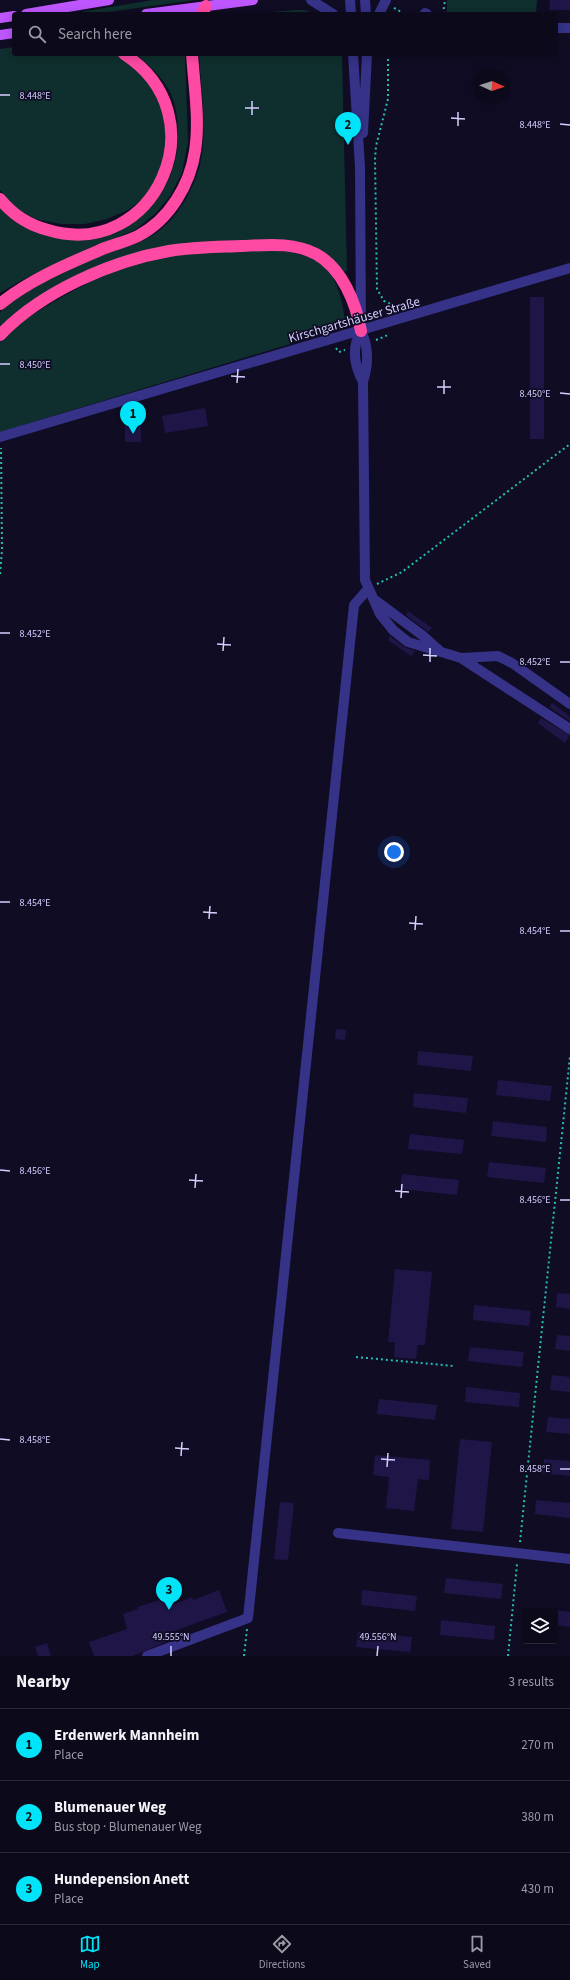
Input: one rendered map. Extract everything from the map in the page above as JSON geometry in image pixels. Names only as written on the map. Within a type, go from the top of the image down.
[{"type":"highway","points":[[0,199],[18,216],[41,228],[61,233],[74,234],[110,228],[134,214],[154,194],[166,169],[171,151],[172,138],[168,109],[163,97],[150,76],[126,56]]},
{"type":"highway","points":[[0,304],[24,287],[72,262],[147,231],[170,208],[179,196],[188,177],[195,150],[196,127],[192,56]]},
{"type":"highway","points":[[0,335],[14,322],[58,292],[112,266],[139,257],[197,248],[275,245],[296,247],[307,250],[325,260],[341,279],[354,302],[361,331]]},
{"type":"main road","points":[[38,12],[109,0]]},
{"type":"main road","points":[[175,12],[204,10],[252,0]]},
{"type":"main road","points":[[0,18],[12,16]]},
{"type":"main road","points":[[0,35],[12,33]]},
{"type":"street","points":[[311,0],[330,12]]},
{"type":"street","points":[[350,0],[351,12]]},
{"type":"street","points":[[366,0],[366,12]]},
{"type":"street","points":[[381,12],[389,4]]},
{"type":"street","points":[[558,28],[570,28]]},
{"type":"street","points":[[353,56],[360,167],[361,331],[366,344],[367,364],[363,382],[365,580],[368,589],[375,600],[380,614],[398,634],[414,645],[460,658],[498,656],[512,663],[570,704]]},
{"type":"street","points":[[360,167],[367,56]]},
{"type":"street","name":"Kirschgartshäuser Straße","points":[[1,437],[570,268]]},
{"type":"street","points":[[147,1656],[248,1618],[354,605],[368,589]]},
{"type":"street","points":[[375,600],[422,635],[444,654]]},
{"type":"street","points":[[460,658],[570,729]]},
{"type":"street","points":[[338,1533],[570,1559]]},
{"type":"path","points":[[443,12],[445,0]]},
{"type":"path","points":[[389,4],[402,12]]},
{"type":"path","points":[[388,56],[388,99],[376,146],[375,159],[377,289],[384,301],[395,306],[398,320]]},
{"type":"path","points":[[0,574],[2,550],[1,437]]},
{"type":"path","points":[[368,589],[402,572],[570,444]]},
{"type":"path","points":[[508,1656],[570,1056]]},
{"type":"path","points":[[356,1357],[454,1366]]},
{"type":"path","points":[[244,1656],[248,1618]]},
{"type":"green space","points":[[153,0],[195,0],[108,12],[80,12]]},
{"type":"green space","points":[[447,0],[537,0],[536,12],[447,12]]},
{"type":"green space","points":[[296,10],[312,12],[271,12]]},
{"type":"green space","points":[[12,47],[12,56],[120,56],[136,67],[164,104],[167,150],[159,176],[144,198],[128,210],[107,219],[85,224],[61,224],[35,219],[14,207],[0,190],[0,49]]},
{"type":"green space","points":[[138,56],[185,56],[188,142],[182,173],[170,196],[156,213],[135,230],[90,248],[24,279],[0,293],[0,208],[9,217],[31,230],[68,239],[93,238],[116,231],[137,219],[154,202],[167,182],[176,159],[178,133],[175,107],[170,92],[159,76]]},
{"type":"green space","points":[[199,56],[342,56],[347,271],[343,272],[324,254],[196,243],[48,292],[20,309],[0,326],[0,312],[24,294],[50,278],[77,265],[125,248],[150,237],[172,219],[185,201],[199,170],[204,134]]},
{"type":"green space","points":[[262,250],[297,254],[311,258],[322,264],[330,273],[337,285],[345,320],[343,325],[336,330],[0,432],[0,342],[10,331],[23,321],[88,283],[114,271],[142,262],[182,254]]},
{"type":"building","points":[[550,0],[570,0],[570,10],[549,10]]},
{"type":"building","points":[[530,297],[544,297],[544,439],[530,439]]},
{"type":"building","points":[[205,408],[208,426],[165,433],[162,416]]},
{"type":"building","points":[[125,425],[141,426],[141,442],[125,442]]},
{"type":"building","points":[[408,611],[432,628],[428,632],[406,615]]},
{"type":"building","points":[[390,636],[404,647],[415,651],[411,656],[388,640]]},
{"type":"building","points":[[552,703],[570,716],[570,721],[549,707]]},
{"type":"building","points":[[541,718],[570,735],[565,743],[538,723]]},
{"type":"building","points":[[336,1029],[346,1030],[345,1040],[335,1039]]},
{"type":"building","points":[[418,1051],[473,1056],[471,1071],[417,1065]]},
{"type":"building","points":[[498,1080],[552,1086],[550,1101],[496,1095]]},
{"type":"building","points":[[414,1093],[468,1098],[466,1113],[413,1107]]},
{"type":"building","points":[[493,1121],[547,1127],[546,1142],[491,1136]]},
{"type":"building","points":[[410,1134],[464,1140],[462,1154],[408,1149]]},
{"type":"building","points":[[489,1162],[546,1168],[544,1183],[487,1177]]},
{"type":"building","points":[[402,1174],[459,1180],[457,1195],[400,1189]]},
{"type":"building","points":[[395,1269],[432,1272],[425,1345],[418,1345],[416,1359],[394,1357],[395,1342],[388,1342]]},
{"type":"building","points":[[557,1293],[570,1294],[570,1309],[556,1307]]},
{"type":"building","points":[[474,1305],[531,1311],[529,1326],[473,1320]]},
{"type":"building","points":[[557,1335],[570,1336],[570,1351],[555,1349]]},
{"type":"building","points":[[470,1347],[524,1352],[522,1367],[468,1361]]},
{"type":"building","points":[[552,1375],[570,1377],[570,1392],[550,1390]]},
{"type":"building","points":[[466,1387],[520,1393],[519,1407],[465,1402]]},
{"type":"building","points":[[379,1399],[437,1405],[435,1420],[377,1414]]},
{"type":"building","points":[[548,1417],[570,1419],[570,1434],[546,1432]]},
{"type":"building","points":[[460,1439],[492,1442],[483,1532],[451,1529]]},
{"type":"building","points":[[375,1455],[430,1460],[429,1480],[418,1479],[414,1511],[386,1508],[389,1477],[373,1475]]},
{"type":"building","points":[[544,1459],[570,1461],[570,1476],[542,1473]]},
{"type":"building","points":[[536,1500],[570,1503],[570,1518],[535,1514]]},
{"type":"building","points":[[280,1502],[294,1503],[288,1560],[274,1559]]},
{"type":"building","points":[[446,1578],[503,1584],[501,1599],[444,1593]]},
{"type":"building","points":[[219,1590],[227,1612],[166,1634],[168,1641],[133,1656],[94,1656],[89,1642],[127,1629],[123,1614],[138,1609],[137,1607],[172,1596],[175,1604],[192,1597],[193,1600]]},
{"type":"building","points":[[362,1590],[417,1596],[415,1611],[361,1605]]},
{"type":"building","points":[[558,1610],[570,1612],[570,1627],[558,1625]]},
{"type":"building","points":[[441,1620],[495,1626],[494,1640],[440,1635]]},
{"type":"building","points":[[358,1632],[412,1637],[410,1652],[356,1647]]},
{"type":"building","points":[[47,1643],[51,1656],[38,1656],[35,1647]]},
{"type":"place","name":"Blumenauer Weg","points":[[348,145]]},
{"type":"place","name":"Erdenwerk Mannheim","points":[[133,434]]},
{"type":"place","name":"Hundepension Anett","points":[[169,1610]]}]
